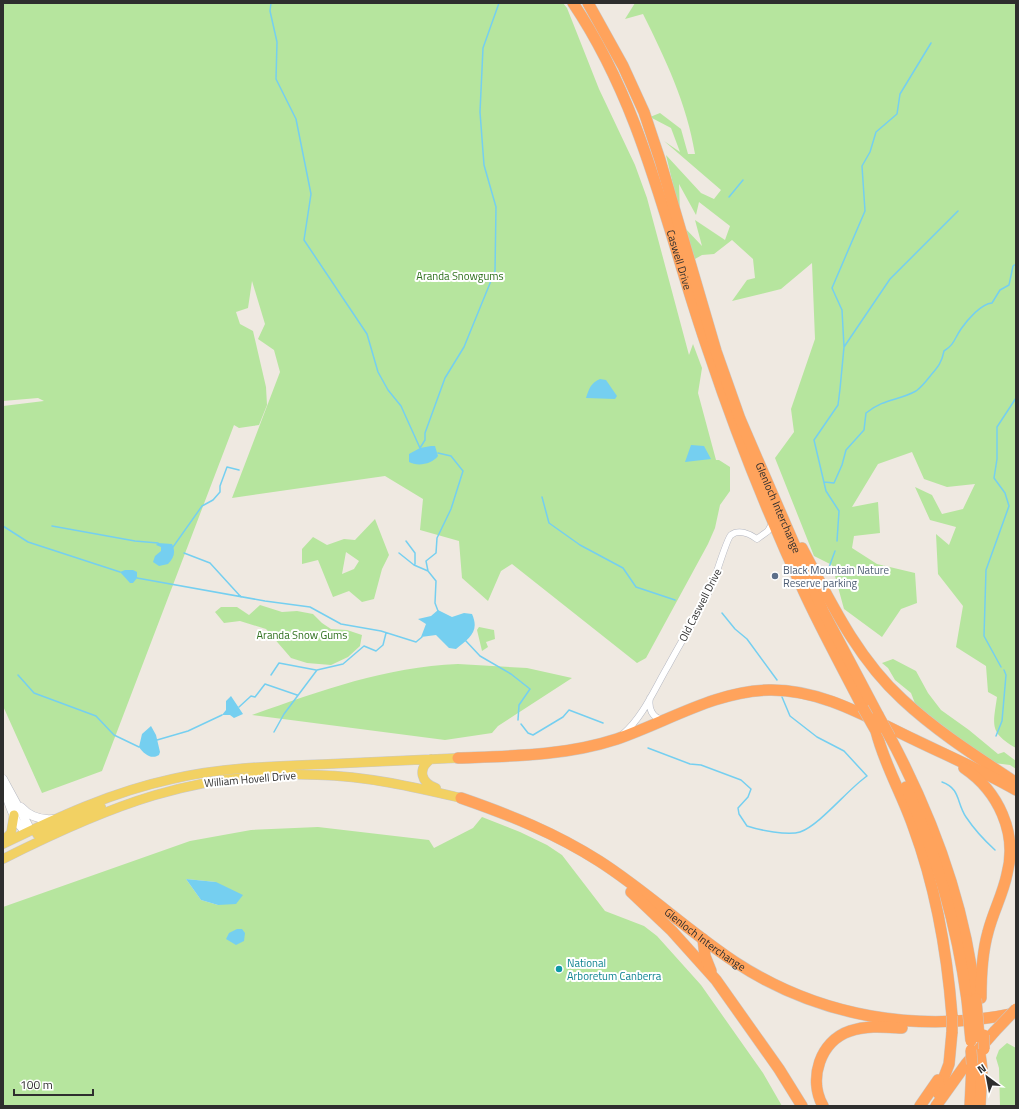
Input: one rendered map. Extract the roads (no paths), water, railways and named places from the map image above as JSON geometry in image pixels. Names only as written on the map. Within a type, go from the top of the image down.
[{"type":"highway","name":"Caswell Drive","points":[[573,3],[606,59],[638,129],[708,352],[739,436],[774,521]]},
{"type":"highway","name":"Caswell Drive","points":[[588,3],[623,66],[644,112],[660,160],[702,303]]},
{"type":"highway","name":"Glenloch Interchange","points":[[702,303],[729,388],[823,611],[928,814],[947,867],[964,928],[975,999],[979,1043],[972,1064],[970,1106]]},
{"type":"highway","points":[[757,456],[765,468],[792,530],[838,615],[870,664],[901,699],[933,725],[1016,784]]},
{"type":"highway","name":"Glenloch Interchange","points":[[774,521],[814,612],[912,800],[938,870],[975,999]]},
{"type":"highway","points":[[458,758],[502,757],[567,751],[618,739],[730,695],[759,690],[787,690],[831,701],[924,744],[1016,790]]},
{"type":"highway","points":[[876,730],[879,746],[907,810],[929,876],[945,947],[952,1016],[952,1034],[948,1068],[931,1106]]},
{"type":"highway","points":[[924,744],[967,771],[983,784],[1000,808],[1010,840],[1010,863],[987,933],[975,999]]},
{"type":"highway","name":"Glenloch Interchange","points":[[461,798],[525,821],[550,833],[599,861],[734,962],[778,987],[811,1001],[845,1011],[893,1020],[933,1023],[1016,1015]]},
{"type":"highway","points":[[525,821],[586,858],[636,897],[672,931],[716,980],[779,1069],[802,1106]]},
{"type":"highway","points":[[703,939],[706,960],[716,980]]},
{"type":"highway","points":[[936,1106],[966,1064],[994,1031],[1016,1009]]},
{"type":"highway","points":[[822,1106],[816,1085],[817,1068],[829,1045],[844,1034],[862,1028],[981,1024],[1016,1015]]},
{"type":"highway","points":[[920,1106],[932,1090],[941,1073],[952,1034]]},
{"type":"highway","points":[[979,1043],[982,1069],[980,1106]]},
{"type":"main road","points":[[458,758],[431,759],[424,768],[422,775],[424,781],[430,786],[461,798]]},
{"type":"main road","name":"William Hovell Drive","points":[[3,844],[81,807],[134,788],[173,778],[216,771],[263,766],[431,759]]},
{"type":"main road","name":"William Hovell Drive","points":[[3,859],[105,812],[141,799],[182,787],[225,779],[273,775],[318,775],[387,782],[461,798]]},
{"type":"main road","points":[[3,779],[28,814],[44,820],[53,819]]},
{"type":"main road","points":[[3,788],[14,815],[21,827],[28,832],[38,834],[87,812],[115,802],[141,799]]},
{"type":"main road","points":[[14,796],[28,825],[28,832],[31,840],[28,847]]},
{"type":"main road","points":[[3,841],[12,833],[14,815]]},
{"type":"street","name":"Old Caswell Drive","points":[[618,739],[632,725],[650,697],[708,593],[730,537],[735,533],[742,533],[757,538],[769,529],[774,521]]},
{"type":"street","points":[[650,697],[649,706],[652,713],[658,719],[668,719]]},
{"type":"water","points":[[600,379],[606,380],[617,396],[615,399],[586,398],[591,386],[594,382]]},
{"type":"water","points":[[691,445],[704,446],[711,459],[685,462]]},
{"type":"water","points":[[435,446],[438,456],[435,459],[425,464],[413,464],[409,462],[409,454],[420,448]]},
{"type":"water","points":[[158,543],[172,544],[174,555],[168,564],[159,566],[153,562],[155,556],[161,551],[161,547],[156,545]]},
{"type":"water","points":[[125,570],[133,570],[137,572],[137,578],[133,583],[130,583],[120,572]]},
{"type":"water","points":[[438,610],[452,617],[464,613],[472,614],[475,626],[474,630],[469,638],[456,649],[449,648],[436,635],[421,637],[426,624],[418,619],[431,616]]},
{"type":"water","points":[[231,696],[243,714],[234,718],[230,715],[222,715],[226,710],[226,701]]},
{"type":"water","points":[[151,726],[156,735],[160,752],[159,755],[153,757],[145,754],[139,747],[142,734]]},
{"type":"water","points":[[186,879],[216,882],[243,895],[236,904],[218,905],[201,900]]},
{"type":"water","points":[[237,929],[242,929],[245,933],[244,941],[236,945],[226,939],[229,933]]},
{"type":"waterway","points":[[271,3],[270,11],[277,42],[276,79],[296,119],[311,194],[304,240],[367,334],[378,372],[388,390],[401,406],[420,448]]},
{"type":"waterway","points":[[420,448],[425,440],[425,433],[445,378],[464,347],[495,271],[496,207],[484,165],[480,112],[483,48],[499,3]]},
{"type":"waterway","points":[[837,541],[839,511],[826,491],[814,440],[838,405],[840,389],[844,347],[842,310],[832,288],[865,211],[862,166],[870,152],[876,132],[897,114],[900,94],[931,43]]},
{"type":"waterway","points":[[729,197],[743,180]]},
{"type":"waterway","points":[[844,347],[890,279],[958,211]]},
{"type":"waterway","points":[[824,482],[834,483],[842,465],[846,450],[864,430],[866,413],[885,402],[909,394],[920,388],[938,367],[944,351],[952,344],[967,321],[979,309],[992,303],[1000,290],[1009,285],[1013,266],[1016,264]]},
{"type":"waterway","points":[[1001,667],[984,636],[986,570],[1009,506],[1005,493],[994,478],[997,459],[997,427],[1016,398]]},
{"type":"waterway","points":[[438,453],[451,456],[463,471],[451,509],[437,538],[436,553],[426,561],[428,571],[436,581],[435,603],[438,611]]},
{"type":"waterway","points":[[173,547],[202,506],[213,500],[220,492],[220,486],[227,467],[239,470]]},
{"type":"waterway","points":[[542,497],[549,523],[580,545],[623,568],[636,587],[675,600]]},
{"type":"waterway","points":[[3,526],[28,542],[120,572]]},
{"type":"waterway","points":[[52,526],[135,541],[158,543]]},
{"type":"waterway","points":[[406,541],[415,553],[415,564]]},
{"type":"waterway","points":[[827,573],[835,551]]},
{"type":"waterway","points":[[184,553],[210,563],[241,597]]},
{"type":"waterway","points":[[399,553],[414,565],[428,571]]},
{"type":"waterway","points":[[137,578],[265,601],[310,607],[341,624],[381,631],[416,642],[422,637]]},
{"type":"waterway","points":[[722,613],[735,629],[747,639],[777,680]]},
{"type":"waterway","points":[[274,732],[284,714],[317,670],[343,664],[364,646],[376,651],[383,645],[386,633]]},
{"type":"waterway","points":[[465,640],[480,656],[511,674],[530,689],[519,705],[518,720]]},
{"type":"waterway","points":[[271,675],[279,663],[316,670]]},
{"type":"waterway","points":[[996,736],[1002,721],[1006,675],[1004,670]]},
{"type":"waterway","points":[[18,675],[34,693],[96,716],[114,735],[139,747]]},
{"type":"waterway","points":[[239,707],[251,696],[255,697],[265,684],[297,695]]},
{"type":"waterway","points":[[648,748],[690,764],[701,765],[741,780],[751,789],[748,797],[738,808],[739,814],[747,826],[781,833],[800,832],[825,815],[851,789],[867,776],[844,751],[817,737],[790,716],[782,697]]},
{"type":"waterway","points":[[521,724],[528,733],[533,735],[563,717],[569,710],[603,723]]},
{"type":"waterway","points":[[157,740],[188,731],[222,715]]},
{"type":"waterway","points":[[942,782],[952,788],[972,826],[995,850]]},
{"type":"place","name":"Black Mountain Nature Reserve parking","points":[[775,576]]},
{"type":"place","name":"National Arboretum Canberra","points":[[559,969]]},
{"type":"park label","name":"Aranda Snowgums","points":[[460,276]]},
{"type":"park label","name":"Aranda Snow Gums","points":[[302,635]]}]
